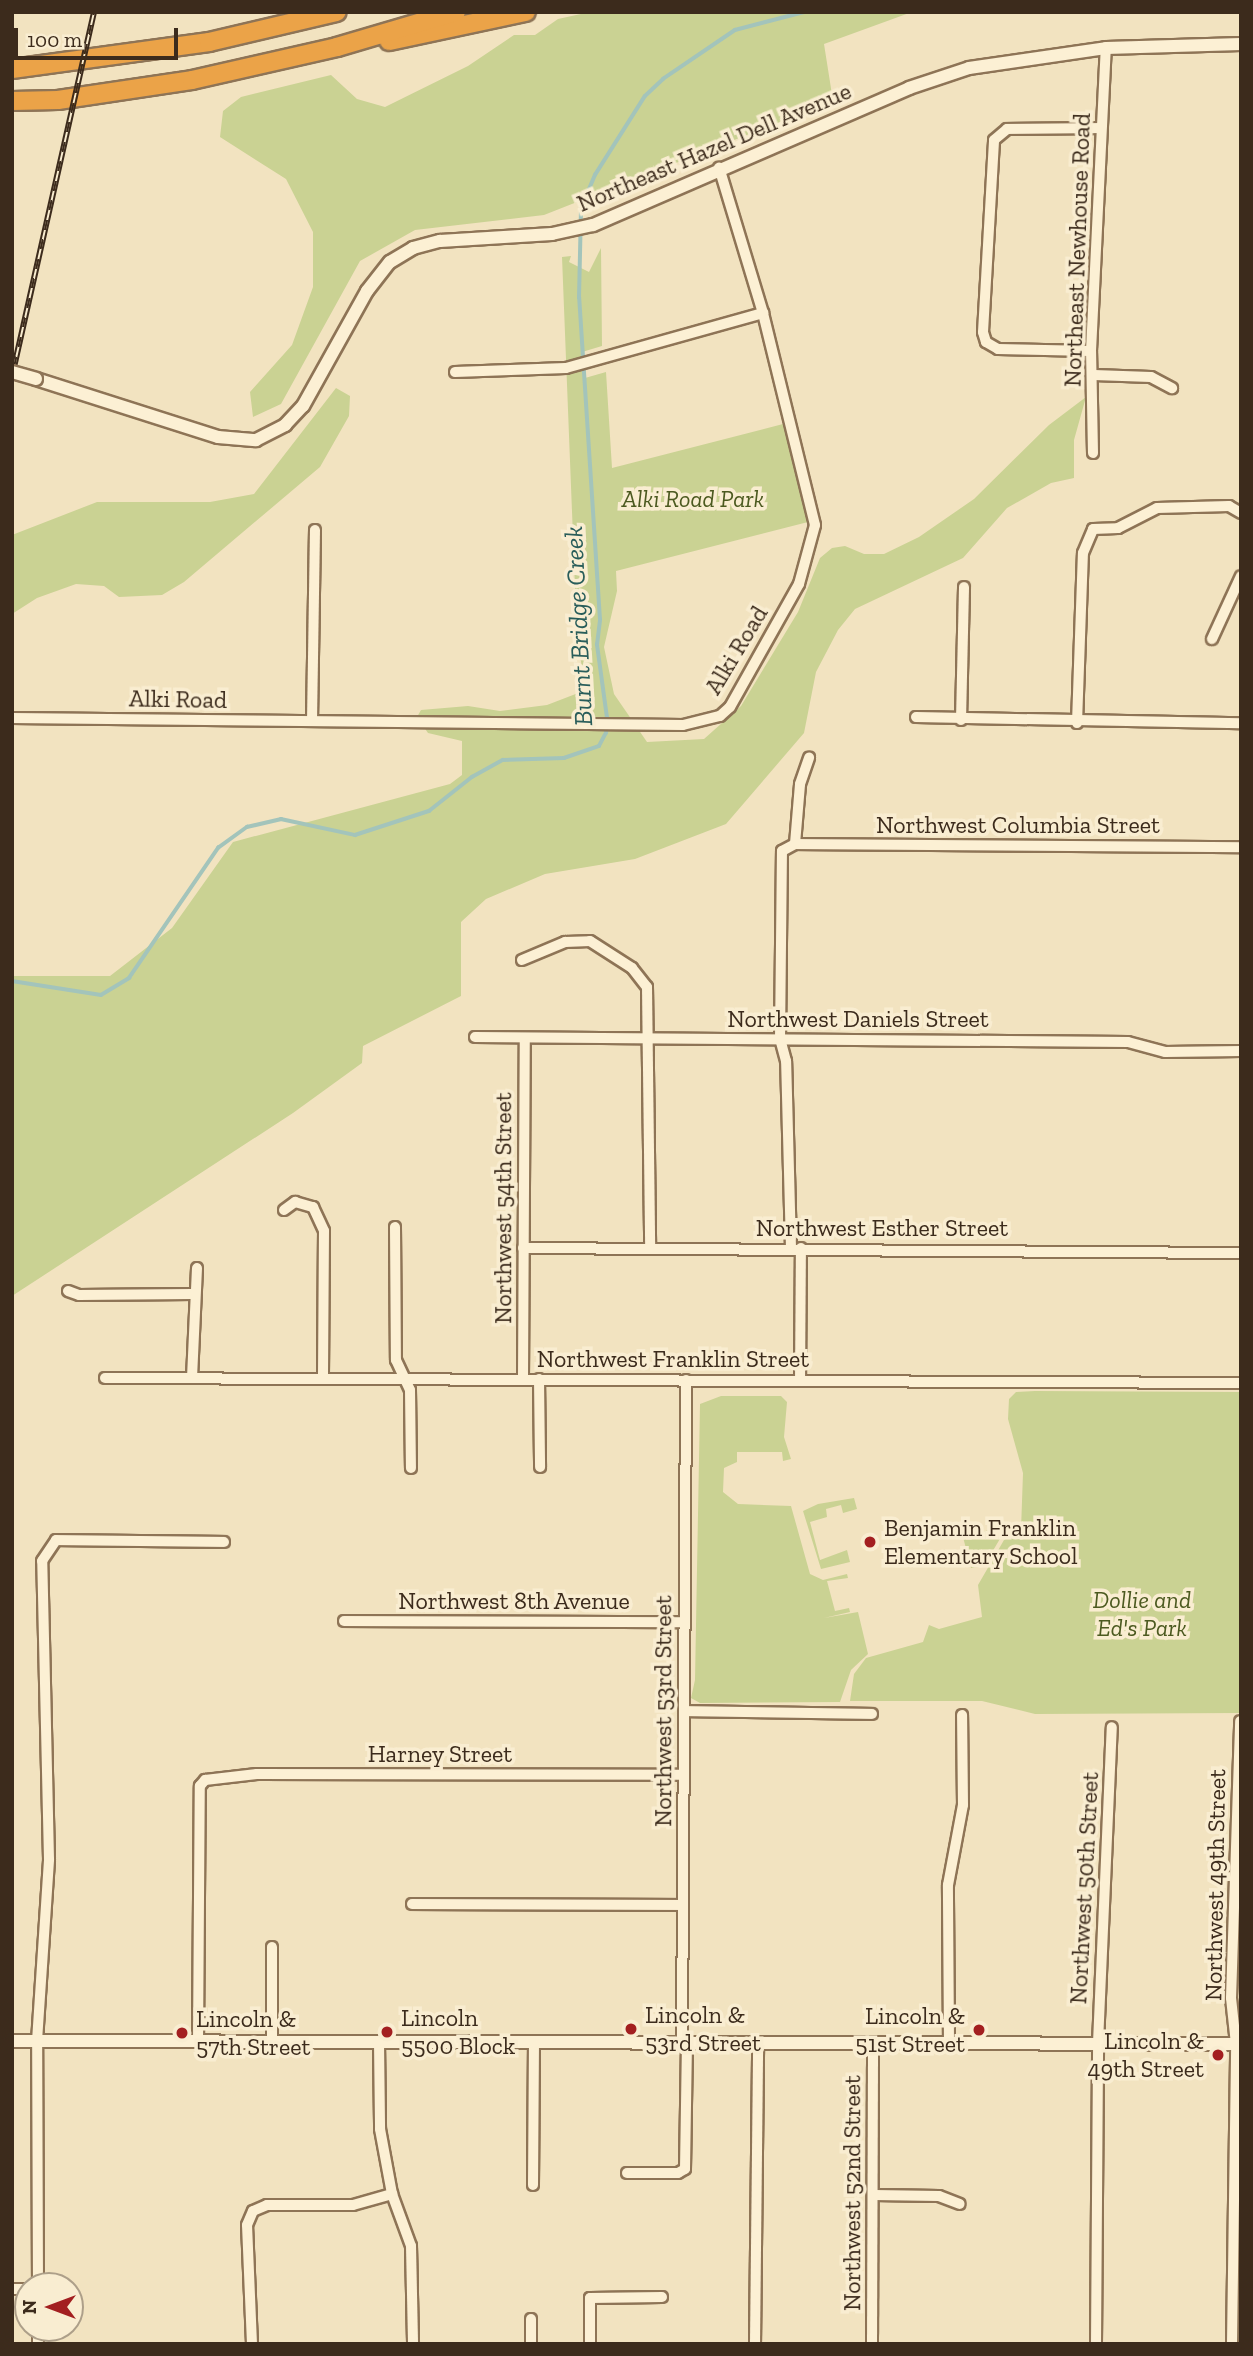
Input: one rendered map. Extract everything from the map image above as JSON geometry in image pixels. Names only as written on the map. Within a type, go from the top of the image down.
[{"type":"highway","points":[[297,24],[323,12]]},
{"type":"highway","points":[[12,69],[169,49],[297,24],[337,12]]},
{"type":"highway","points":[[12,101],[58,100],[192,80],[337,47],[456,12]]},
{"type":"highway","points":[[337,47],[409,38],[526,12]]},
{"type":"street","name":"Northeast Hazel Dell Avenue","points":[[12,372],[218,437],[256,440],[285,425],[303,406],[367,291],[390,262],[413,248],[440,240],[552,234],[593,225],[719,167],[909,88],[970,68],[1106,48],[1241,44]]},
{"type":"street","name":"Northeast Newhouse Road","points":[[1093,453],[1094,375],[1091,351],[1106,48]]},
{"type":"street","points":[[1091,351],[998,349],[988,345],[983,332],[992,146],[997,134],[1007,129],[1100,128]]},
{"type":"street","name":"Alki Road","points":[[12,718],[683,725],[720,716],[730,707],[807,567],[815,524],[763,313],[719,167]]},
{"type":"street","points":[[455,372],[566,368],[763,313]]},
{"type":"street","points":[[1094,375],[1151,377],[1172,388]]},
{"type":"street","points":[[1077,723],[1083,553],[1093,529],[1118,528],[1157,508],[1229,506],[1240,513]]},
{"type":"street","points":[[312,721],[314,530]]},
{"type":"street","points":[[1212,639],[1241,576]]},
{"type":"street","points":[[961,720],[964,587]]},
{"type":"street","points":[[916,717],[1077,723],[1241,723]]},
{"type":"street","points":[[800,1381],[786,1061],[780,1039],[782,851],[795,844],[800,784],[809,758]]},
{"type":"street","name":"Northwest Columbia Street","points":[[795,844],[1241,847]]},
{"type":"street","points":[[522,960],[572,941],[598,943],[632,968],[647,987],[650,1038],[650,1249]]},
{"type":"street","name":"Northwest Daniels Street","points":[[475,1037],[1128,1042],[1165,1052],[1241,1051]]},
{"type":"street","name":"Northwest 54th Street","points":[[523,1379],[525,1038]]},
{"type":"street","points":[[284,1210],[295,1202],[305,1203],[323,1223],[323,1378]]},
{"type":"street","points":[[395,1227],[396,1360],[405,1378],[411,1468]]},
{"type":"street","name":"Northwest Esther Street","points":[[523,1248],[1241,1253]]},
{"type":"street","points":[[192,1378],[192,1294],[197,1268]]},
{"type":"street","points":[[68,1291],[79,1295],[192,1294]]},
{"type":"street","name":"Northwest Franklin Street","points":[[105,1378],[1241,1383]]},
{"type":"street","points":[[539,1379],[540,1467]]},
{"type":"street","name":"Northwest 53rd Street","points":[[627,2173],[678,2174],[685,2169],[683,1905],[686,1380]]},
{"type":"street","points":[[38,2272],[37,2041],[49,1859],[42,1561],[56,1540],[224,1542]]},
{"type":"street","name":"Northwest 8th Avenue","points":[[344,1621],[685,1622]]},
{"type":"street","points":[[684,1710],[872,1714]]},
{"type":"street","points":[[949,2042],[948,1885],[963,1805],[962,1715]]},
{"type":"street","name":"Northwest 49th Street","points":[[1232,2344],[1238,2044],[1231,1998],[1238,1902],[1240,1721]]},
{"type":"street","name":"Northwest 50th Street","points":[[1096,2344],[1098,2043],[1112,1727]]},
{"type":"street","name":"Harney Street","points":[[198,2041],[200,1786],[205,1780],[257,1774],[684,1775]]},
{"type":"street","points":[[412,1904],[683,1905]]},
{"type":"street","points":[[272,1947],[272,2042]]},
{"type":"street","points":[[12,2041],[1238,2044]]},
{"type":"street","points":[[379,2042],[380,2129],[392,2194],[411,2246],[413,2344]]},
{"type":"street","points":[[755,2344],[758,2042]]},
{"type":"street","name":"Northwest 52nd Street","points":[[872,2344],[873,2042]]},
{"type":"street","points":[[533,2185],[534,2043]]},
{"type":"street","points":[[252,2344],[247,2225],[253,2211],[267,2205],[353,2206],[392,2194]]},
{"type":"street","points":[[874,2195],[939,2196],[960,2204]]},
{"type":"street","points":[[590,2344],[590,2298],[662,2297]]},
{"type":"street","points":[[531,2319],[531,2344]]},
{"type":"green space","points":[[590,12],[912,12],[824,44],[833,101],[544,215],[415,230],[360,261],[281,404],[253,417],[250,392],[292,345],[313,287],[313,232],[286,179],[220,137],[223,111],[241,97],[331,75],[357,99],[385,107],[468,66],[514,35],[535,35],[558,19]]},
{"type":"green space","name":"Alki Road Park","points":[[601,248],[602,346],[582,352],[585,378],[606,372],[612,468],[783,424],[808,522],[616,571],[617,591],[604,647],[614,694],[647,742],[704,739],[741,706],[798,612],[820,558],[832,548],[845,546],[864,554],[884,554],[919,537],[974,499],[1049,425],[1086,397],[1074,440],[1074,478],[1051,483],[1007,508],[963,558],[855,609],[838,630],[816,672],[804,733],[726,824],[635,859],[545,874],[486,899],[461,922],[461,996],[363,1046],[362,1063],[293,1113],[12,1296],[12,976],[110,976],[172,928],[233,842],[450,784],[462,775],[462,741],[428,733],[417,717],[421,710],[468,706],[500,711],[547,705],[586,690],[577,639],[562,257],[571,256],[569,262],[589,272]]},
{"type":"green space","points":[[336,388],[350,396],[349,416],[320,467],[184,582],[162,595],[119,597],[104,586],[76,584],[37,598],[12,614],[12,535],[97,502],[210,502],[254,494]]},
{"type":"green space","name":"Dollie and Ed's Park","points":[[1016,1392],[1241,1392],[1241,1713],[1035,1714],[982,1701],[850,1701],[854,1674],[866,1658],[923,1642],[929,1625],[939,1629],[982,1617],[978,1585],[1004,1540],[1021,1530],[1023,1473],[1008,1419],[1009,1399]]},
{"type":"green space","points":[[721,1396],[781,1396],[787,1402],[784,1437],[791,1459],[783,1461],[782,1452],[737,1452],[737,1462],[724,1468],[723,1492],[738,1504],[791,1506],[810,1574],[823,1580],[847,1574],[848,1578],[827,1581],[835,1611],[849,1608],[850,1612],[824,1618],[858,1612],[868,1654],[851,1670],[840,1702],[700,1703],[691,1698],[695,1680],[700,1404]]},
{"type":"green space","points":[[854,1498],[857,1509],[843,1513],[841,1505],[826,1509],[827,1517],[810,1522],[820,1560],[847,1550],[850,1562],[821,1569],[803,1511],[818,1504]]},
{"type":"green space","points":[[993,1529],[995,1538],[1001,1537],[984,1566],[971,1568],[963,1537]]},
{"type":"waterway","name":"Burnt Bridge Creek","points":[[12,981],[101,995],[129,978],[218,848],[247,827],[281,819],[355,835],[429,811],[472,777],[503,760],[564,758],[599,746],[606,733],[607,718],[597,645],[600,620],[579,298],[581,208],[595,175],[645,96],[663,79],[735,30],[804,12]]},
{"type":"railway","points":[[12,376],[94,12]]},
{"type":"place","name":"Benjamin Franklin Elementary School","points":[[870,1542]]},
{"type":"place","name":"Lincoln & 53rd Street","points":[[631,2029]]},
{"type":"place","name":"Lincoln & 51st Street","points":[[979,2030]]},
{"type":"place","name":"Lincoln 5500 Block","points":[[387,2032]]},
{"type":"place","name":"Lincoln & 57th Street","points":[[182,2033]]},
{"type":"place","name":"Lincoln & 49th Street","points":[[1218,2055]]}]
